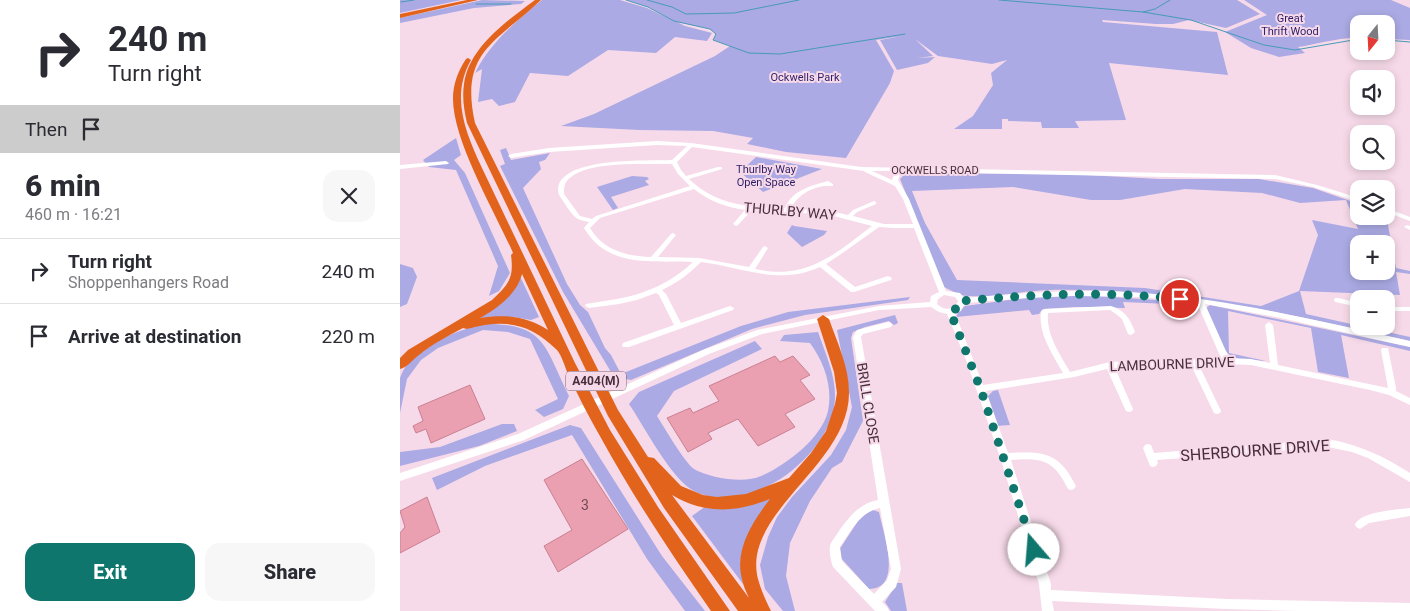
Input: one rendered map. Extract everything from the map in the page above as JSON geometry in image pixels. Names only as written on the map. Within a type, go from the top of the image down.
[{"type":"highway","points":[[400,15],[464,0]]},
{"type":"highway","points":[[400,15],[475,0]]},
{"type":"highway","name":"A404(M)","points":[[528,0],[474,50],[462,71],[456,94],[458,114],[465,135],[590,406],[624,466],[668,536],[721,611]]},
{"type":"highway","name":"A404(M)","points":[[538,0],[499,32],[479,55],[467,80],[467,108],[480,144],[598,385],[629,440],[669,503],[748,611]]},
{"type":"highway","name":"A404(M)","points":[[400,365],[417,348],[492,304],[509,290],[517,275],[516,246]]},
{"type":"highway","name":"A404(M)","points":[[762,611],[748,581],[748,554],[754,536],[765,516],[795,479],[814,461],[827,443],[837,422],[842,403],[841,376],[824,319]]},
{"type":"highway","name":"A404(M)","points":[[444,332],[487,320],[514,320],[538,328],[565,353]]},
{"type":"highway","name":"A404(M)","points":[[629,440],[670,485],[685,495],[700,501],[739,503],[763,495],[795,479]]},
{"type":"street","name":"OCKWELLS ROAD","points":[[511,156],[549,150],[612,145],[691,144],[861,169],[1103,172],[1275,178],[1315,186],[1350,197]]},
{"type":"street","points":[[592,222],[578,217],[560,194],[563,182],[570,175],[587,167],[674,162],[691,144]]},
{"type":"street","name":"THURLBY WAY","points":[[674,162],[694,187],[713,198],[749,209],[827,212],[877,225],[895,227],[917,226]]},
{"type":"street","points":[[400,166],[446,163]]},
{"type":"street","points":[[685,178],[720,168]]},
{"type":"street","points":[[861,169],[896,184]]},
{"type":"street","points":[[907,170],[898,174],[895,180],[896,184],[906,199],[943,293]]},
{"type":"street","points":[[787,211],[793,198],[799,193],[828,183],[831,185]]},
{"type":"street","points":[[694,187],[614,212],[592,222],[587,228],[592,238],[609,251],[628,257],[699,260],[782,274],[804,270],[820,264],[877,225]]},
{"type":"street","points":[[849,218],[855,211],[874,203]]},
{"type":"street","points":[[736,224],[749,209]]},
{"type":"street","points":[[1395,213],[1410,219]]},
{"type":"street","points":[[654,258],[673,235]]},
{"type":"street","points":[[751,269],[765,248]]},
{"type":"street","points":[[589,306],[658,290],[683,275],[699,260]]},
{"type":"street","points":[[820,264],[854,290],[888,278]]},
{"type":"street","points":[[658,290],[678,325]]},
{"type":"street","points":[[962,301],[1029,294],[1083,292],[1142,295],[1239,307],[1410,344]]},
{"type":"street","points":[[934,304],[934,298],[943,293],[957,296],[962,301]]},
{"type":"street","points":[[1342,310],[1340,300],[1350,303]]},
{"type":"street","points":[[403,475],[521,437],[706,352],[760,332],[879,308],[934,304],[941,310],[950,311],[961,307],[962,301]]},
{"type":"street","points":[[1200,301],[1226,360]]},
{"type":"street","points":[[626,345],[730,308]]},
{"type":"street","points":[[1068,375],[1046,330],[1045,311],[1111,308],[1126,317],[1131,332]]},
{"type":"street","points":[[1395,309],[1410,309]]},
{"type":"street","points":[[950,311],[981,390],[1004,457],[1045,584],[1048,611]]},
{"type":"street","name":"BRILL CLOSE","points":[[876,601],[892,583],[896,569],[857,337],[860,332],[888,325]]},
{"type":"street","points":[[1269,325],[1274,366]]},
{"type":"street","points":[[1385,350],[1392,388],[1391,392]]},
{"type":"street","name":"LAMBOURNE DRIVE","points":[[981,390],[1068,375],[1110,365],[1226,360],[1274,366],[1391,392],[1410,402]]},
{"type":"street","points":[[1194,362],[1217,411]]},
{"type":"street","points":[[1110,365],[1120,399],[1129,409]]},
{"type":"street","name":"SHERBOURNE DRIVE","points":[[1151,456],[1328,443],[1348,446],[1373,454],[1410,478]]},
{"type":"street","points":[[1004,457],[1038,455],[1054,461],[1065,471],[1070,486]]},
{"type":"street","points":[[883,611],[876,601],[837,563],[835,546],[860,511],[872,504],[884,503]]},
{"type":"street","points":[[1360,524],[1367,519],[1410,512]]},
{"type":"street","points":[[1047,595],[1228,608],[1410,608]]},
{"type":"green space","points":[[400,0],[461,0],[400,13]]},
{"type":"green space","points":[[482,0],[525,1],[521,4],[474,8],[400,23],[400,18]]},
{"type":"green space","name":"Ockwells Park","points":[[542,0],[620,0],[647,8],[672,20],[648,7],[626,0],[1237,0],[1260,14],[1226,28],[1189,20],[1173,24],[1156,24],[1102,20],[1103,22],[1217,32],[1228,75],[1109,63],[1126,120],[1075,121],[1079,128],[1042,128],[1041,122],[1008,121],[1008,119],[1002,119],[1002,129],[954,129],[973,116],[993,85],[991,73],[1007,60],[992,64],[938,56],[915,39],[933,56],[917,58],[935,57],[928,63],[897,70],[880,40],[902,36],[876,40],[894,71],[890,83],[846,158],[786,152],[747,144],[753,138],[713,131],[561,126],[594,114],[715,56],[730,46],[713,40],[716,34],[710,29],[677,22],[712,33],[707,41],[675,37],[656,53],[608,50],[568,76],[530,73],[515,102],[499,106],[492,99],[478,102],[482,69],[475,73],[481,62],[504,33]]},
{"type":"green space","name":"Great Thrift Wood","points":[[1244,0],[1391,0],[1410,8],[1410,40],[1395,39],[1395,15],[1350,15],[1350,38],[1298,47],[1305,53],[1279,57],[1251,48],[1225,32],[1267,15]]},
{"type":"green space","points":[[456,138],[461,155],[454,160],[465,173],[510,273],[499,291],[489,296],[498,266],[456,170],[429,167],[423,160]]},
{"type":"green space","points":[[506,148],[511,160],[550,153],[545,160],[539,162],[541,169],[523,188],[567,284],[580,305],[588,312],[605,348],[621,374],[741,326],[788,312],[910,297],[908,300],[805,315],[752,329],[631,380],[614,377],[563,292],[500,166],[505,164],[500,150]]},
{"type":"green space","name":"Thurlby Way Open Space","points":[[756,157],[822,169],[763,192],[740,172]]},
{"type":"green space","points":[[918,173],[1067,174],[1160,179],[1259,179],[1313,188],[1350,201],[1350,210],[1346,200],[1300,203],[1262,193],[1185,189],[1120,200],[1091,200],[1013,187],[912,191],[925,223],[957,280],[1145,288],[1261,306],[1299,291],[1318,235],[1312,220],[1358,229],[1356,225],[1388,225],[1390,235],[1350,235],[1350,280],[1395,280],[1395,263],[1396,268],[1410,271],[1410,274],[1396,272],[1400,295],[1395,295],[1395,290],[1350,290],[1350,293],[1300,291],[1306,314],[1350,324],[1350,328],[1230,304],[1140,293],[1048,290],[968,296],[944,287],[900,179],[904,175]]},
{"type":"green space","points":[[632,176],[647,177],[649,179],[645,181],[649,185],[611,197],[618,208],[613,210],[597,187]]},
{"type":"green space","points":[[792,225],[827,231],[824,235],[802,247],[787,233]]},
{"type":"green space","points":[[400,264],[413,268],[417,277],[407,304],[400,307]]},
{"type":"green space","points":[[520,276],[539,317],[531,320],[513,317],[478,320]]},
{"type":"green space","points":[[1084,295],[1185,302],[1190,305],[1123,302],[1125,308],[1075,307],[1043,309],[1039,314],[1032,315],[1029,310],[956,317],[965,306],[1031,297]]},
{"type":"green space","points":[[1210,305],[1410,347],[1410,351],[1341,335],[1349,378],[1318,372],[1311,328],[1228,311],[1229,353],[1266,361],[1239,359],[1230,355],[1221,344],[1206,308]]},
{"type":"green space","points":[[895,315],[898,323],[894,325],[889,321],[853,332],[851,338],[863,421],[842,462],[832,468],[810,501],[790,543],[786,576],[795,611],[783,611],[765,589],[760,565],[768,537],[777,517],[792,497],[831,455],[846,430],[852,407],[837,330]]},
{"type":"green space","points":[[483,324],[520,328],[531,333],[540,341],[554,364],[569,396],[563,409],[544,417],[535,410],[558,399],[530,339],[508,332],[483,330],[438,348],[421,360],[407,379],[400,413],[400,378],[414,357],[423,349],[447,336]]},
{"type":"green space","points":[[818,332],[832,371],[835,402],[825,431],[813,450],[797,466],[778,480],[757,491],[736,497],[714,497],[694,491],[685,485],[658,451],[629,404],[639,392],[755,341],[762,349],[674,391],[657,416],[680,452],[694,469],[727,479],[746,480],[761,476],[781,465],[801,450],[818,431],[828,411],[829,393],[826,375],[810,343],[780,341],[784,335]]},
{"type":"green space","points":[[1395,334],[1410,337],[1410,341],[1383,335]]},
{"type":"green space","points":[[998,390],[1010,425],[996,426],[986,398],[993,391]]},
{"type":"green space","points":[[502,424],[514,424],[517,431],[479,446],[400,466],[400,452],[440,447]]},
{"type":"green space","points":[[570,425],[581,428],[662,556],[705,611],[685,611],[647,559],[572,435],[485,466],[437,490],[432,478]]},
{"type":"green space","points":[[775,491],[742,558],[743,584],[692,516],[706,506]]},
{"type":"green space","points":[[870,509],[879,512],[887,546],[889,570],[886,580],[880,587],[869,589],[841,558],[839,550],[864,512]]},
{"type":"green space","points":[[897,583],[902,583],[907,611],[891,611],[885,602]]},
{"type":"building","points":[[775,356],[780,362],[793,356],[810,375],[800,380],[815,399],[785,414],[795,427],[758,446],[738,419],[708,433],[712,439],[688,452],[667,418],[690,408],[693,413],[719,401],[709,386]]},
{"type":"building","points":[[470,385],[485,419],[431,443],[426,429],[416,433],[413,426],[423,421],[418,407]]},
{"type":"building","points":[[582,459],[628,529],[558,572],[544,546],[572,530],[544,480]]},
{"type":"building","points":[[427,497],[440,532],[400,553],[400,533],[405,527],[400,511]]},
{"type":"waterway","points":[[401,2],[414,0]]},
{"type":"waterway","points":[[626,0],[648,7],[674,21],[710,29],[716,34],[713,40],[749,53],[780,54],[905,34]]},
{"type":"waterway","points":[[647,0],[672,7],[686,14],[734,13],[799,0]]},
{"type":"waterway","points":[[999,0],[1143,12]]},
{"type":"waterway","points":[[1143,12],[1155,9],[1170,0]]},
{"type":"waterway","points":[[476,4],[511,4]]},
{"type":"waterway","points":[[1143,12],[1191,20],[1264,45],[1295,50],[1350,41]]},
{"type":"waterway","points":[[1395,41],[1410,42]]},
{"type":"route","points":[[1034,550],[981,390],[950,311],[961,307],[962,301],[1029,294],[1083,292],[1180,299]]}]
